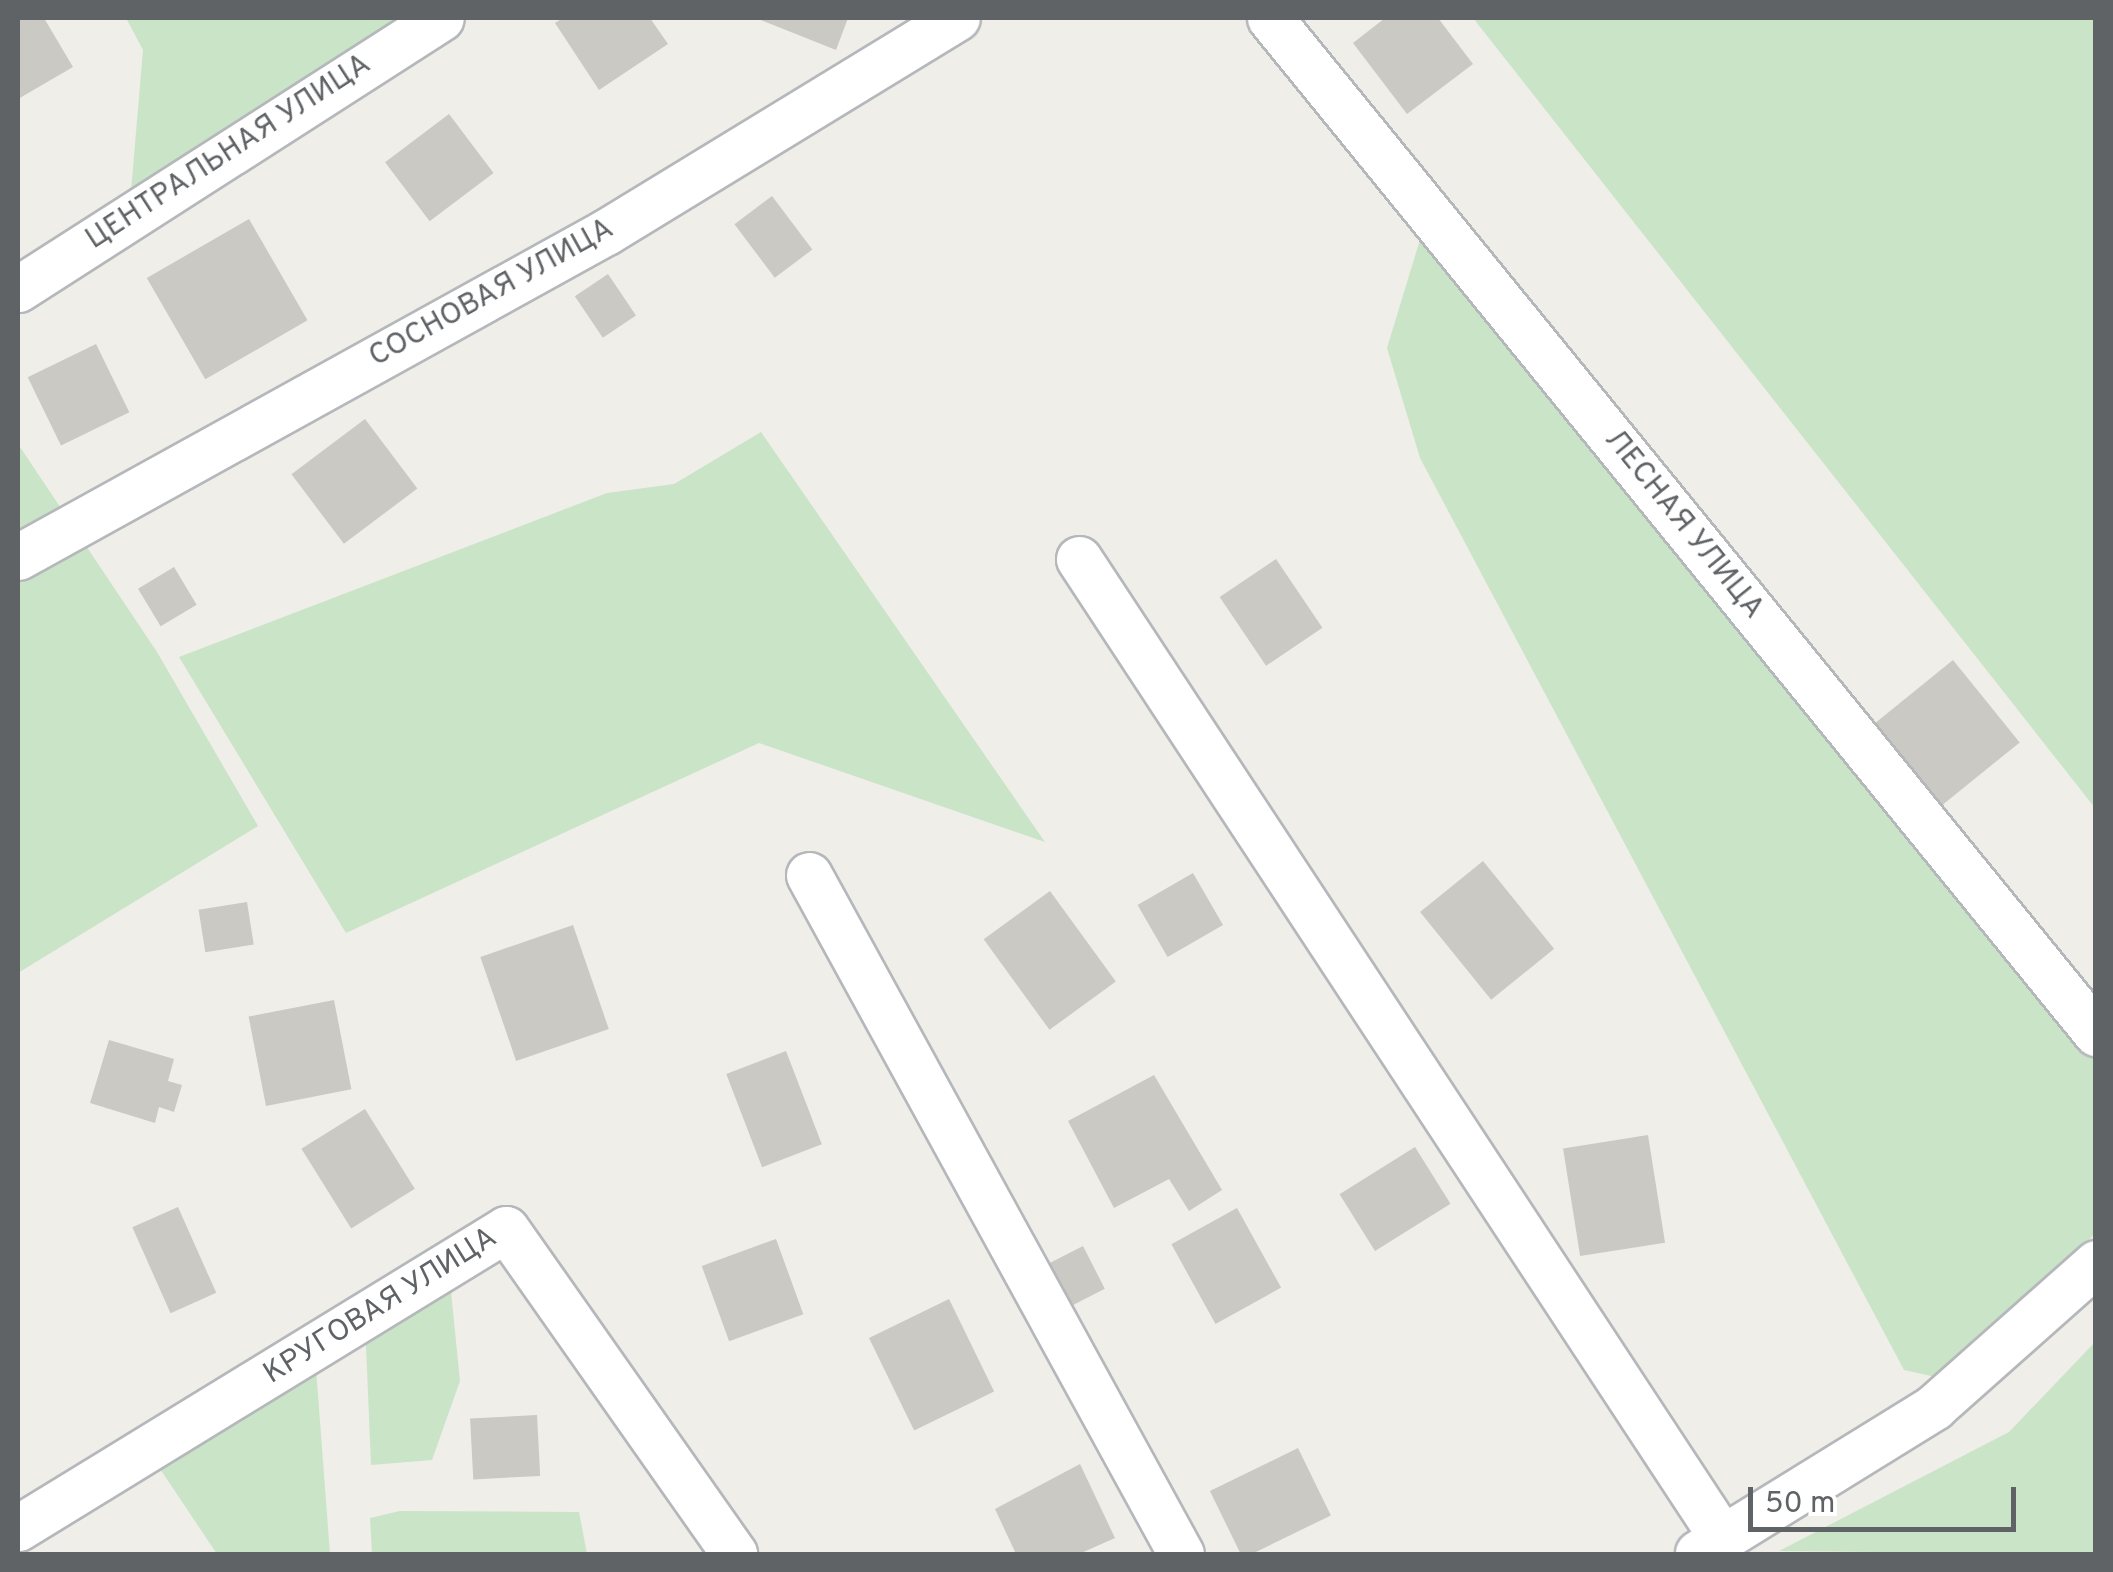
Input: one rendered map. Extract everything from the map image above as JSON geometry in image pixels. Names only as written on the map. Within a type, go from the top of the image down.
[{"type":"street","name":"ЦЕНТРАЛЬНАЯ УЛИЦА","points":[[18,289],[441,18]]},
{"type":"street","name":"СОСНОВАЯ УЛИЦА","points":[[18,557],[606,232],[958,18]]},
{"type":"street","name":"ЛЕСНАЯ УЛИЦА","points":[[1270,18],[2096,1033]]},
{"type":"street","points":[[1079,559],[1707,1544],[1934,1407],[2096,1262]]},
{"type":"street","points":[[808,875],[1181,1554]]},
{"type":"street","name":"КРУГОВАЯ УЛИЦА","points":[[18,1528],[506,1228],[734,1554]]},
{"type":"green space","points":[[126,18],[419,18],[131,191],[143,50]]},
{"type":"green space","points":[[1473,18],[2095,18],[2095,808]]},
{"type":"green space","points":[[1422,233],[2095,996],[2095,1233],[1963,1383],[1904,1370],[1420,458],[1387,348]]},
{"type":"green space","points":[[761,432],[1045,842],[759,743],[346,933],[179,657],[607,493],[674,484]]},
{"type":"green space","points":[[18,444],[157,652],[258,826],[18,973]]},
{"type":"green space","points":[[449,1272],[460,1381],[432,1460],[371,1465],[365,1322]]},
{"type":"green space","points":[[2095,1342],[2095,1554],[1779,1551],[2009,1432]]},
{"type":"green space","points":[[315,1355],[330,1554],[217,1554],[154,1460]]},
{"type":"green space","points":[[400,1511],[579,1512],[587,1554],[372,1554],[370,1518]]},
{"type":"building","points":[[18,18],[44,18],[73,67],[18,99]]},
{"type":"building","points":[[563,18],[650,18],[668,44],[599,90],[555,23]]},
{"type":"building","points":[[756,18],[848,18],[836,50]]},
{"type":"building","points":[[1385,18],[1438,18],[1473,64],[1407,114],[1353,43]]},
{"type":"building","points":[[449,114],[494,173],[430,221],[385,162]]},
{"type":"building","points":[[772,196],[812,250],[775,278],[734,224]]},
{"type":"building","points":[[249,219],[308,320],[205,379],[147,278]]},
{"type":"building","points":[[608,274],[636,315],[603,338],[575,296]]},
{"type":"building","points":[[96,344],[129,412],[61,446],[28,377]]},
{"type":"building","points":[[365,419],[417,488],[344,544],[292,474]]},
{"type":"building","points":[[1276,559],[1322,628],[1266,666],[1220,597]]},
{"type":"building","points":[[174,567],[197,605],[161,626],[138,589]]},
{"type":"building","points":[[1953,660],[2020,742],[1942,805],[1875,723]]},
{"type":"building","points":[[1483,861],[1554,949],[1491,1000],[1420,912]]},
{"type":"building","points":[[1193,873],[1223,925],[1168,957],[1138,905]]},
{"type":"building","points":[[1050,891],[1116,982],[1049,1030],[984,939]]},
{"type":"building","points":[[247,902],[254,944],[205,952],[199,910]]},
{"type":"building","points":[[573,925],[609,1029],[516,1061],[480,957]]},
{"type":"building","points":[[334,1000],[351,1089],[266,1106],[249,1017]]},
{"type":"building","points":[[109,1040],[174,1059],[168,1081],[182,1085],[174,1112],[159,1107],[155,1123],[90,1103]]},
{"type":"building","points":[[786,1051],[822,1144],[762,1167],[726,1074]]},
{"type":"building","points":[[1154,1075],[1222,1190],[1189,1211],[1169,1179],[1114,1208],[1068,1121]]},
{"type":"building","points":[[365,1109],[415,1189],[351,1228],[301,1149]]},
{"type":"building","points":[[1648,1135],[1665,1243],[1580,1256],[1563,1148]]},
{"type":"building","points":[[1415,1147],[1451,1204],[1375,1251],[1340,1194]]},
{"type":"building","points":[[178,1207],[216,1293],[171,1313],[132,1227]]},
{"type":"building","points":[[1237,1208],[1281,1288],[1216,1324],[1171,1244]]},
{"type":"building","points":[[776,1239],[803,1314],[729,1341],[702,1266]]},
{"type":"building","points":[[1083,1246],[1105,1289],[1059,1312],[1038,1269]]},
{"type":"building","points":[[949,1299],[994,1392],[914,1431],[869,1338]]},
{"type":"building","points":[[537,1415],[540,1476],[473,1479],[470,1419]]},
{"type":"building","points":[[1298,1448],[1331,1515],[1252,1554],[1241,1554],[1210,1491]]},
{"type":"building","points":[[1080,1464],[1115,1538],[1079,1554],[1016,1554],[995,1509]]}]
